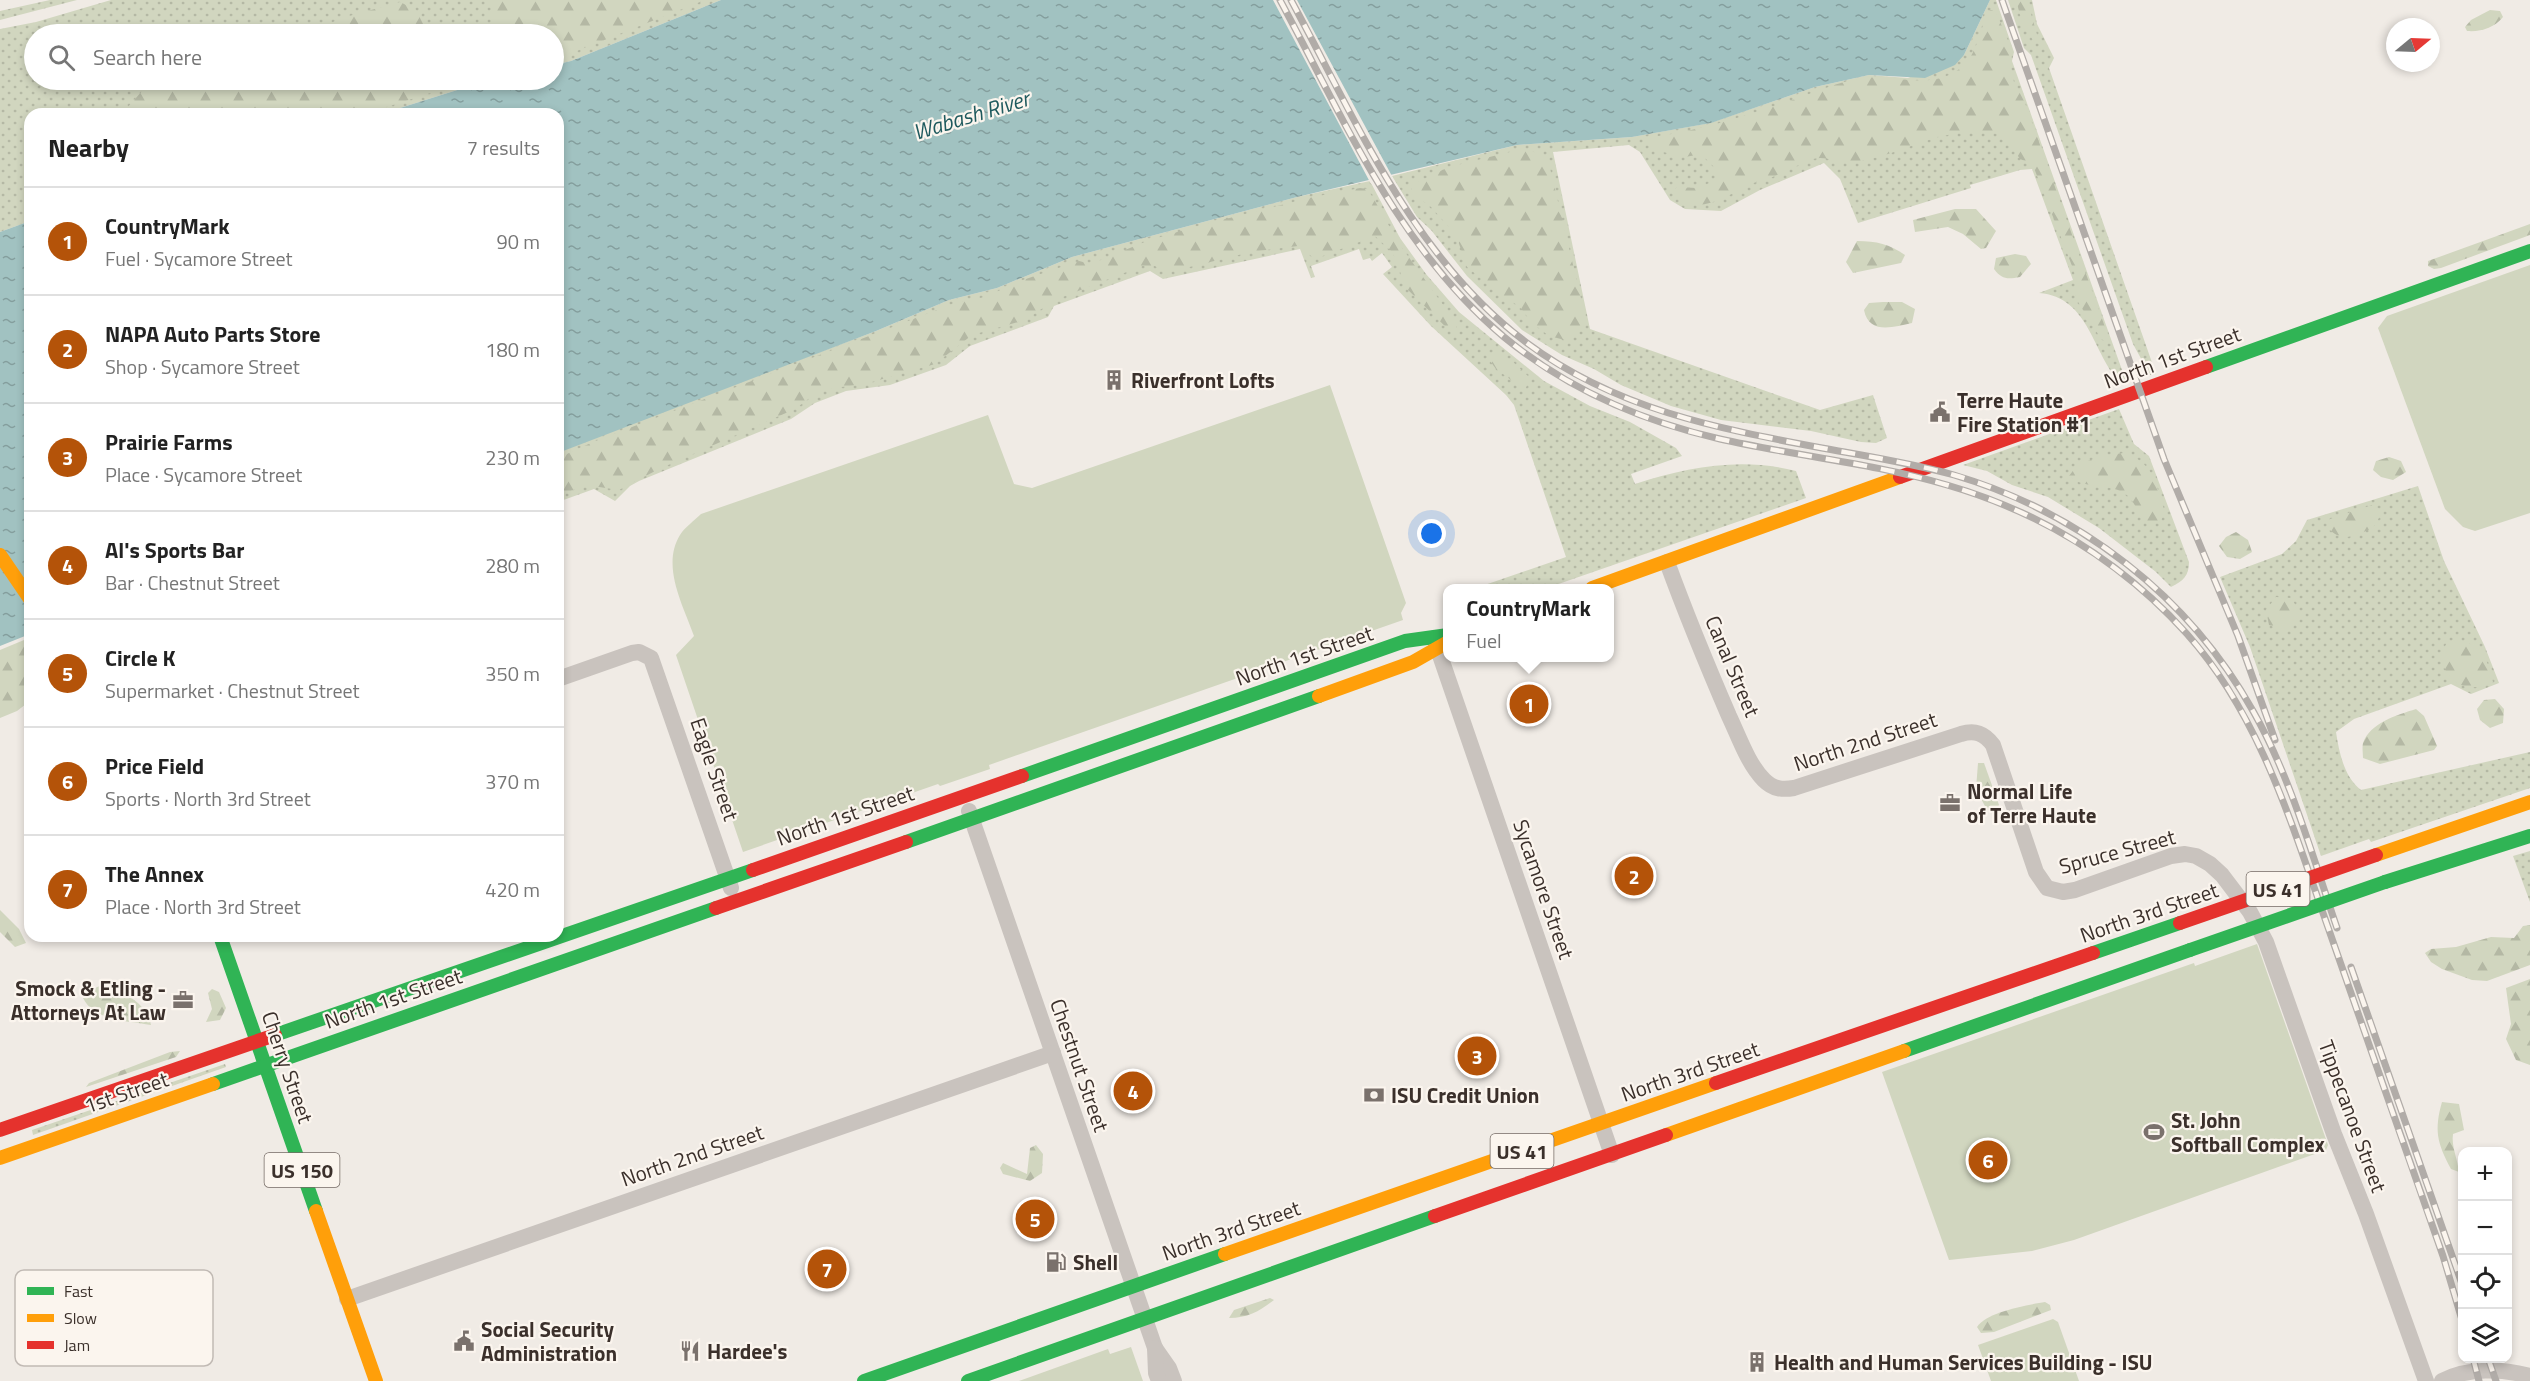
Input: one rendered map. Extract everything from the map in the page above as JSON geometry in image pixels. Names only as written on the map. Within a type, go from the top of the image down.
[{"type":"main road","name":"North 1st Street","points":[[1604,584],[2530,251]]},
{"type":"main road","points":[[0,555],[24,591]]},
{"type":"main road","name":"North 1st Street","points":[[564,935],[1406,641],[1442,641]]},
{"type":"main road","name":"North 1st Street","points":[[266,1065],[972,819],[1413,662],[1442,641]]},
{"type":"main road","name":"North 3rd Street","points":[[864,1381],[2530,802]]},
{"type":"main road","name":"US 41","points":[[968,1381],[2190,950],[2385,882],[2530,836]]},
{"type":"main road","name":"Cherry Street","points":[[222,942],[375,1381]]},
{"type":"main road","name":"North 1st Street","points":[[257,1041],[545,942]]},
{"type":"main road","name":"1st Street","points":[[0,1130],[257,1041]]},
{"type":"main road","name":"1st Street","points":[[0,1158],[266,1065]]},
{"type":"street","name":"Canal Street","points":[[1667,562],[1704,659],[1727,711],[1756,771],[1766,782]]},
{"type":"street","name":"Eagle Street","points":[[564,677],[632,653],[647,654],[656,666],[735,900]]},
{"type":"street","name":"Sycamore Street","points":[[1449,662],[1612,1155]]},
{"type":"street","name":"North 2nd Street","points":[[1766,782],[1784,790],[1794,788],[1961,734],[1978,733]]},
{"type":"street","name":"Spruce Street","points":[[1978,733],[1985,736],[1993,745],[2036,872],[2047,888],[2063,892],[2075,890],[2171,856],[2185,854],[2203,860],[2222,875]]},
{"type":"street","name":"Chestnut Street","points":[[964,796],[1155,1348],[1169,1368],[1174,1381]]},
{"type":"street","name":"Tippecanoe Street","points":[[2222,875],[2250,912],[2266,942],[2334,1134],[2366,1214],[2426,1381]]},
{"type":"street","name":"North 2nd Street","points":[[347,1299],[1053,1053]]},
{"type":"street","name":"Chestnut Street","points":[[1155,1348],[1156,1372],[1159,1381]]},
{"type":"street","points":[[2442,1381],[2460,1374],[2493,1371],[2530,1376]]},
{"type":"green space","points":[[50,0],[77,0],[0,20],[0,11]]},
{"type":"green space","points":[[111,0],[721,0],[564,63],[564,24],[26,24]]},
{"type":"green space","points":[[489,0],[705,0],[564,56],[564,24],[495,24]]},
{"type":"green space","points":[[1990,0],[1996,0],[2014,52],[2012,61],[2127,384],[2121,384],[2111,372],[2080,316],[2056,297],[2039,293],[2073,280],[2032,169],[2020,170],[1970,185],[1971,188],[1858,223],[1840,179],[1824,163],[1760,190],[1721,211],[1685,209],[1670,200],[1640,152],[1629,145],[1553,152],[1590,329],[1820,410],[1873,395],[1887,438],[1876,443],[1811,431],[1721,420],[1671,406],[1621,385],[1594,369],[1562,355],[1522,330],[1467,276],[1431,230],[1417,217],[1392,176],[1517,145],[1632,137],[1710,123],[1815,87],[1869,75],[1908,78],[1964,55]]},
{"type":"green space","points":[[2008,0],[2032,0],[2037,24],[2054,58],[2049,68],[2156,374],[2150,375],[2133,344],[2031,55],[2024,48]]},
{"type":"green space","points":[[2016,0],[2027,0],[2038,38],[2034,42],[2022,22]]},
{"type":"green space","points":[[400,2],[416,10],[423,24],[328,24]]},
{"type":"green space","points":[[1990,10],[1995,10],[2010,45],[2010,65],[2014,82],[2025,103],[2111,344],[2101,339],[2075,297],[2077,284],[2074,271],[2034,168],[2030,163],[2020,159],[2004,135],[1963,132],[1853,162],[1813,159],[1776,176],[1753,183],[1720,200],[1700,205],[1681,200],[1672,192],[1677,187],[1696,188],[1715,181],[1717,170],[1705,158],[1696,155],[1685,157],[1663,152],[1648,144],[1652,137],[1722,122],[1836,84],[1864,78],[1924,81],[1947,76],[1958,70],[1970,57]]},
{"type":"green space","points":[[2490,10],[2500,11],[2503,17],[2496,24],[2487,28],[2467,31],[2465,27],[2471,20]]},
{"type":"green space","points":[[24,24],[24,90],[457,90],[400,108],[24,108],[24,223],[0,232],[0,29]]},
{"type":"green space","points":[[143,90],[440,90],[384,108],[127,108]]},
{"type":"green space","points":[[1522,149],[1539,154],[1550,168],[1584,311],[1583,325],[1576,336],[1565,340],[1549,336],[1532,323],[1519,306],[1505,298],[1467,267],[1456,235],[1431,207],[1412,193],[1411,182],[1420,181],[1449,167]]},
{"type":"green space","points":[[1370,181],[1400,238],[1426,274],[1459,312],[1544,381],[1590,406],[1630,422],[1676,448],[1682,456],[1631,474],[1635,484],[1695,469],[1735,464],[1755,465],[1796,471],[1806,498],[1559,584],[1488,584],[1566,557],[1514,405],[1431,326],[1383,274],[1392,267],[1382,253],[1372,261],[1370,258],[1363,260],[1359,249],[1311,266],[1315,277],[1311,278],[1300,249],[1163,279],[1150,271],[1054,306],[1048,317],[970,346],[946,365],[890,385],[846,391],[815,403],[791,419],[639,481],[630,486],[615,501],[594,489],[564,500],[564,450],[588,439],[876,331],[949,300],[997,288],[1072,257],[1297,197]]},
{"type":"green space","points":[[1360,188],[1367,189],[1400,245],[1456,323],[1457,332],[1452,333],[1404,286],[1392,252],[1375,236],[1315,259],[1298,246],[1251,252],[1165,273],[1155,266],[1142,266],[1055,300],[1025,320],[972,335],[935,364],[865,384],[834,388],[815,394],[795,409],[657,470],[619,490],[586,485],[564,494],[564,455],[593,442],[955,303],[985,297],[1020,281],[1079,261],[1091,264],[1147,241],[1313,197]]},
{"type":"green space","points":[[1955,209],[1976,209],[1996,231],[1986,248],[1981,249],[1963,234],[1948,227],[1915,232],[1913,220]]},
{"type":"green space","points":[[2530,224],[2530,235],[2441,268],[2434,269],[2428,266],[2428,261]]},
{"type":"green space","points":[[1857,241],[1882,244],[1905,255],[1901,263],[1853,273],[1846,262]]},
{"type":"green space","points":[[2015,254],[2026,256],[2031,264],[2020,277],[2003,277],[1994,269],[1996,258]]},
{"type":"green space","points":[[2530,265],[2530,513],[2475,531],[2463,527],[2445,509],[2378,328],[2387,316]]},
{"type":"green space","points":[[1902,302],[1915,309],[1912,323],[1883,327],[1871,323],[1864,310],[1869,303]]},
{"type":"green space","points":[[1499,354],[1511,360],[1530,378],[1525,390],[1496,369],[1488,358]]},
{"type":"green space","points":[[1330,385],[1406,603],[1401,613],[1403,620],[989,765],[990,769],[940,786],[938,784],[743,852],[676,655],[694,636],[673,572],[675,547],[682,532],[701,514],[988,415],[1014,484],[1032,488]]},
{"type":"green space","points":[[2119,409],[2134,444],[2149,456],[2189,562],[2184,578],[2171,587],[2156,572],[2099,528],[2048,497],[2012,485],[1987,471],[1963,465]]},
{"type":"green space","points":[[2124,453],[2142,462],[2152,476],[2165,512],[2160,522],[2144,521],[2130,498],[2121,491],[2076,481],[2069,476],[2078,464],[2107,455]]},
{"type":"green space","points":[[2389,457],[2401,461],[2406,472],[2393,480],[2381,477],[2373,470],[2376,461]]},
{"type":"green space","points":[[2418,486],[2444,561],[2485,647],[2499,683],[2471,694],[2451,684],[2354,719],[2336,732],[2343,764],[2350,778],[2361,790],[2530,752],[2530,788],[2371,842],[2369,839],[2321,856],[2250,647],[2220,577],[2282,554],[2296,541],[2307,520]]},
{"type":"green space","points":[[2372,505],[2383,511],[2373,528],[2344,537],[2328,528],[2330,519]]},
{"type":"green space","points":[[2236,532],[2248,540],[2252,552],[2240,559],[2227,557],[2219,546],[2226,537]]},
{"type":"green space","points":[[2276,597],[2291,598],[2300,612],[2294,626],[2282,630],[2269,625],[2266,610]]},
{"type":"green space","points":[[24,640],[24,706],[0,718],[0,650]]},
{"type":"green space","points":[[2464,641],[2481,652],[2493,682],[2483,686],[2466,687],[2458,684],[2447,673],[2439,655],[2447,643]]},
{"type":"green space","points":[[2495,699],[2504,709],[2503,723],[2490,728],[2480,720],[2477,709],[2484,700]]},
{"type":"green space","points":[[2416,709],[2424,716],[2437,746],[2434,750],[2380,764],[2363,758],[2363,743],[2372,730],[2385,721]]},
{"type":"green space","points":[[1978,763],[1984,763],[1999,805],[1994,812],[1987,810],[1976,789]]},
{"type":"green space","points":[[2530,851],[2530,902],[2513,856]]},
{"type":"green space","points":[[0,910],[19,929],[26,943],[15,947],[0,932]]},
{"type":"green space","points":[[2530,925],[2530,965],[2487,981],[2472,980],[2442,969],[2431,962],[2425,953],[2431,949],[2456,947],[2491,937],[2514,938],[2523,926]]},
{"type":"green space","points":[[2257,944],[2328,1145],[2326,1150],[2074,1240],[2032,1251],[1949,1260],[1882,1072],[2194,963],[2195,966]]},
{"type":"green space","points":[[2530,979],[2530,1065],[2516,1060],[2506,1039],[2511,1024],[2506,988]]},
{"type":"green space","points":[[102,985],[133,999],[145,1010],[151,1025],[113,1019],[88,1006],[83,998],[88,991]]},
{"type":"green space","points":[[212,989],[219,992],[226,1008],[220,1020],[206,1022],[212,1009],[208,993]]},
{"type":"green space","points":[[180,1051],[176,1057],[86,1087],[89,1083],[170,1052]]},
{"type":"green space","points":[[225,1064],[226,1067],[33,1135],[32,1130]]},
{"type":"green space","points":[[2442,1102],[2459,1104],[2464,1130],[2453,1134],[2458,1172],[2451,1169],[2443,1152],[2438,1136]]},
{"type":"green space","points":[[1036,1145],[1043,1154],[1042,1173],[1030,1181],[1003,1174],[1000,1168],[1003,1163],[1027,1174],[1030,1148]]},
{"type":"green space","points":[[1270,1298],[1274,1300],[1253,1313],[1229,1318],[1234,1310]]},
{"type":"green space","points":[[2045,1302],[2050,1305],[2051,1310],[1994,1332],[1981,1333],[1977,1327],[1998,1313]]},
{"type":"green space","points":[[2053,1319],[2058,1322],[2079,1381],[1991,1381],[1978,1345]]},
{"type":"green space","points":[[1131,1347],[1143,1381],[1019,1381],[1108,1349],[1110,1354]]},
{"type":"water","name":"Wabash River","points":[[721,0],[1990,0],[1964,55],[1955,65],[1925,78],[1869,75],[1815,87],[1711,123],[1632,137],[1517,145],[1297,197],[1072,257],[997,288],[949,300],[876,331],[564,451],[564,108],[400,108],[457,90],[564,90],[564,63]]},
{"type":"water","points":[[24,223],[24,636],[0,646],[0,232]]},
{"type":"pier","points":[[1273,0],[1297,0],[1393,178],[1371,184]]},
{"type":"railway","points":[[1280,0],[1351,135],[1403,223],[1433,264],[1467,302],[1504,337],[1528,355],[1579,387],[1662,423],[1720,439],[1919,477],[1981,496],[2015,510],[2047,525],[2107,562],[2162,608],[2187,634],[2213,667],[2236,702],[2273,776],[2303,854],[2443,1256],[2459,1309]]},
{"type":"railway","points":[[1291,0],[1365,140],[1420,229],[1451,271],[1487,309],[1527,343],[1561,366],[1596,384],[1668,413],[1743,432],[1921,467],[1954,475],[2000,491],[2044,511],[2087,536],[2126,564],[2163,596],[2197,631],[2227,669],[2253,711],[2290,790],[2337,928]]},
{"type":"railway","points":[[2002,0],[2164,459],[2238,636],[2275,740]]},
{"type":"railway","points":[[2351,967],[2458,1273]]},
{"type":"railway","points":[[2474,1363],[2479,1381]]},
{"type":"railway","points":[[2490,1363],[2496,1381]]},
{"type":"traffic: fast","points":[[2206,367],[2530,251]]},
{"type":"traffic: fast","points":[[1022,776],[1405,641],[1443,636]]},
{"type":"traffic: fast","points":[[906,842],[1319,696]]},
{"type":"traffic: fast","points":[[2385,882],[2530,836]]},
{"type":"traffic: fast","points":[[564,935],[753,870]]},
{"type":"traffic: fast","points":[[2190,950],[2385,882]]},
{"type":"traffic: fast","points":[[213,1084],[716,908]]},
{"type":"traffic: fast","points":[[2093,953],[2180,923]]},
{"type":"traffic: fast","points":[[222,942],[316,1211]]},
{"type":"traffic: fast","points":[[275,1035],[544,942]]},
{"type":"traffic: fast","points":[[1904,1051],[2190,950]]},
{"type":"traffic: fast","points":[[968,1381],[1435,1216]]},
{"type":"traffic: fast","points":[[864,1381],[1225,1254]]},
{"type":"traffic: slow","points":[[1603,584],[1900,477]]},
{"type":"traffic: slow","points":[[0,555],[24,590]]},
{"type":"traffic: slow","points":[[1319,696],[1413,662],[1443,645]]},
{"type":"traffic: slow","points":[[2376,855],[2530,802]]},
{"type":"traffic: slow","points":[[1666,1135],[1904,1051]]},
{"type":"traffic: slow","points":[[1225,1254],[1716,1083]]},
{"type":"traffic: slow","points":[[0,1158],[213,1084]]},
{"type":"traffic: slow","points":[[316,1211],[376,1381]]},
{"type":"traffic: jam","points":[[1900,477],[2206,367]]},
{"type":"traffic: jam","points":[[753,870],[1022,776]]},
{"type":"traffic: jam","points":[[716,908],[906,842]]},
{"type":"traffic: jam","points":[[2180,923],[2376,855]]},
{"type":"traffic: jam","points":[[1716,1083],[2093,953]]},
{"type":"traffic: jam","points":[[0,1130],[275,1035]]},
{"type":"traffic: jam","points":[[1435,1216],[1666,1135]]},
{"type":"place","name":"Riverfront Lofts","points":[[1114,380]]},
{"type":"place","name":"Terre Haute Fire Station #1","points":[[1940,412]]},
{"type":"place","name":"CountryMark","points":[[1529,704]]},
{"type":"place","name":"Normal Life of Terre Haute","points":[[1950,803]]},
{"type":"place","name":"NAPA Auto Parts Store","points":[[1634,876]]},
{"type":"place","name":"Smock & Etling - Attorneys At Law","points":[[183,1000]]},
{"type":"place","name":"Prairie Farms","points":[[1477,1056]]},
{"type":"place","name":"Al's Sports Bar","points":[[1133,1091]]},
{"type":"place","name":"ISU Credit Union","points":[[1374,1095]]},
{"type":"place","name":"St. John Softball Complex","points":[[2154,1132]]},
{"type":"place","name":"Price Field","points":[[1988,1160]]},
{"type":"place","name":"Circle K","points":[[1035,1219]]},
{"type":"place","name":"Shell","points":[[1056,1262]]},
{"type":"place","name":"The Annex","points":[[827,1269]]},
{"type":"place","name":"Social Security Administration","points":[[464,1341]]},
{"type":"place","name":"Hardee's","points":[[690,1351]]},
{"type":"place","name":"Health and Human Services Building - ISU","points":[[1757,1362]]}]
